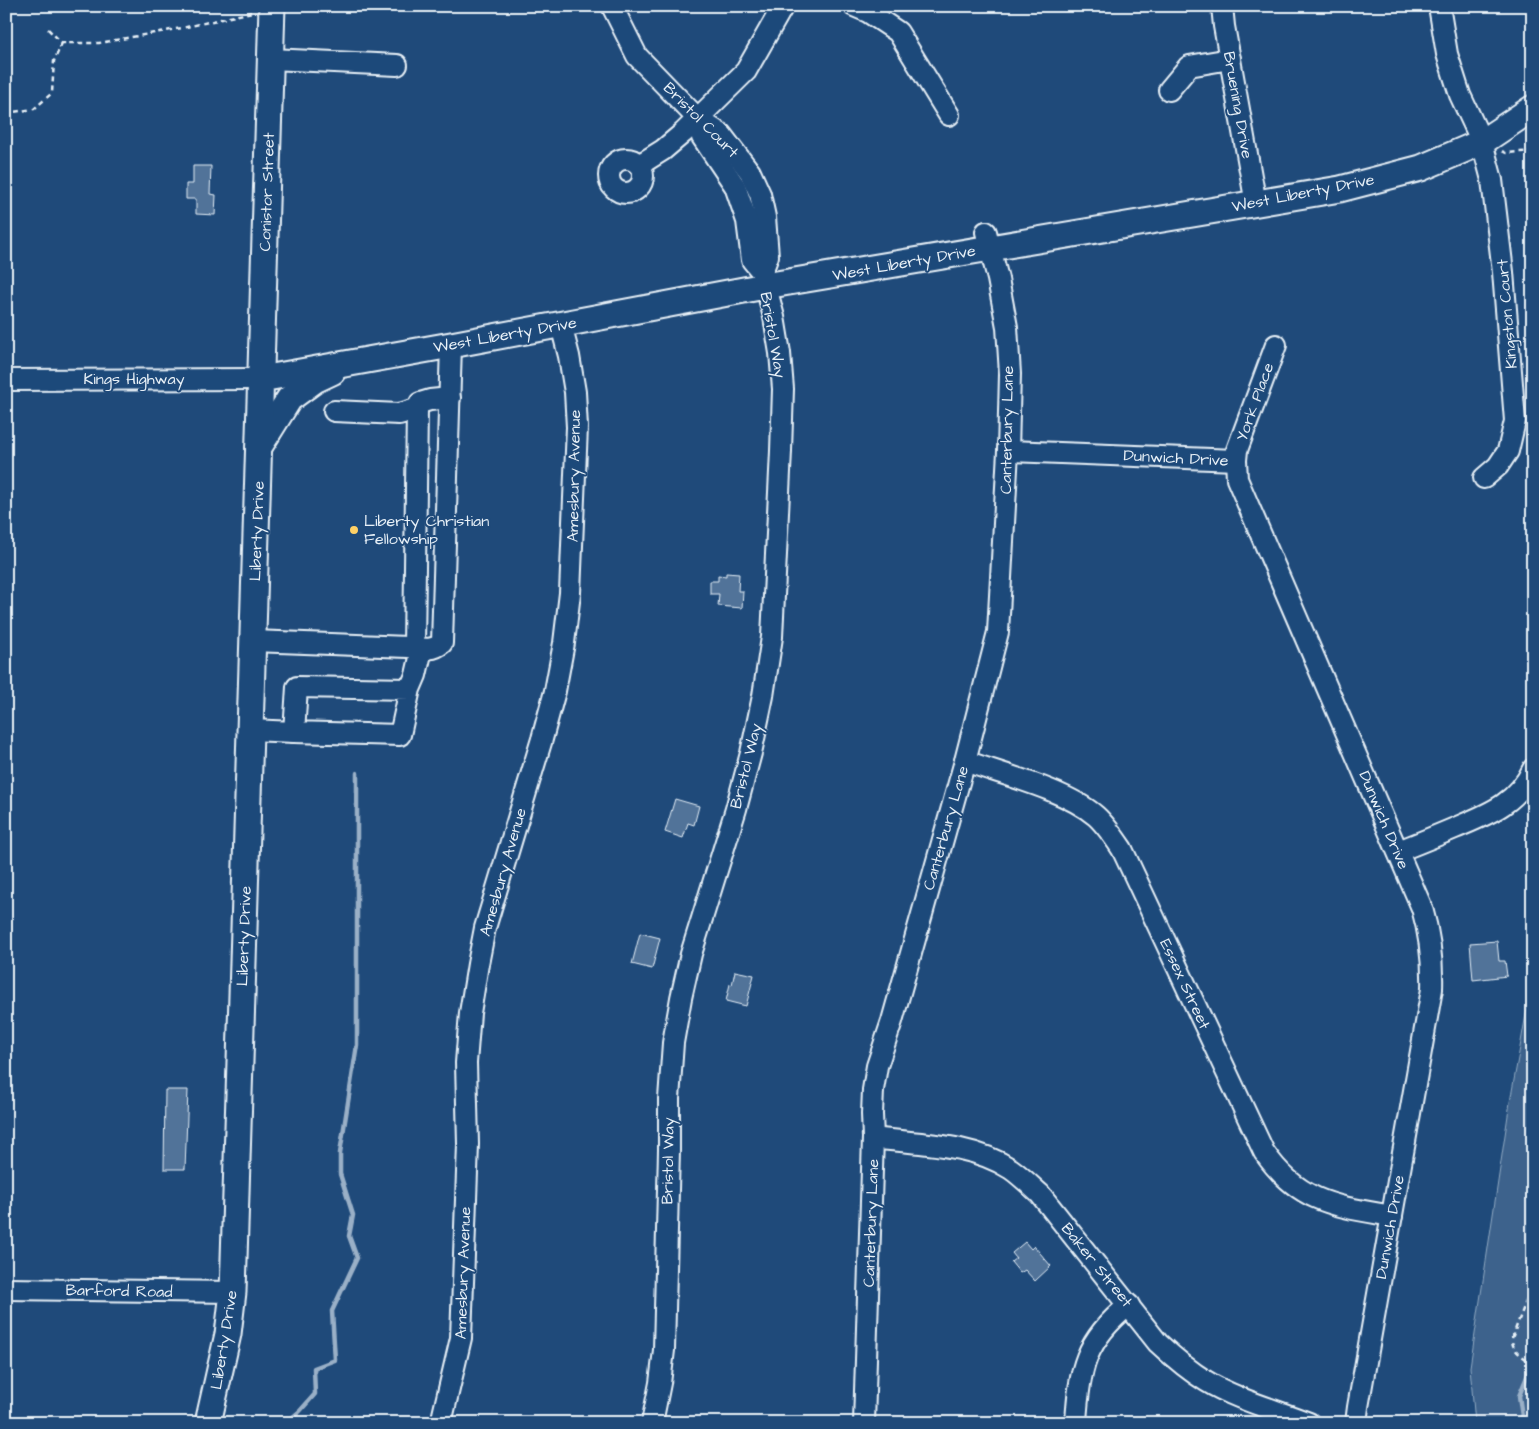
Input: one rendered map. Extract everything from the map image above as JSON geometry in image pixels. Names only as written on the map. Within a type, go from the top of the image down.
[{"type":"main road","name":"Conistor Street","points":[[261,379],[271,59],[263,9]]},
{"type":"main road","name":"West Liberty Drive","points":[[261,379],[561,325],[764,279],[988,240],[1256,204],[1340,189],[1421,168],[1482,142],[1533,108]]},
{"type":"main road","name":"Liberty Drive","points":[[260,447],[289,399],[315,380],[350,363]]},
{"type":"main road","name":"Liberty Drive","points":[[208,1423],[228,1334],[232,1292],[261,379]]},
{"type":"street","name":"Bristol Court","points":[[612,6],[638,56],[698,120]]},
{"type":"street","points":[[639,165],[664,150],[698,120],[746,71],[783,6]]},
{"type":"street","points":[[854,6],[868,12],[898,32],[949,115]]},
{"type":"street","name":"Bruening Drive","points":[[1222,6],[1256,204]]},
{"type":"street","name":"Kingston Court","points":[[1439,6],[1447,54],[1460,95],[1482,142],[1492,180],[1503,272],[1515,421],[1508,451],[1498,466],[1484,478]]},
{"type":"street","points":[[271,59],[397,65]]},
{"type":"street","points":[[1169,90],[1189,66],[1230,59]]},
{"type":"street","name":"Bristol Way","points":[[652,1423],[664,1350],[669,1099],[674,1043],[681,998],[691,954],[736,809],[751,753],[763,696],[772,636],[781,451],[782,389],[780,353],[774,318],[764,279],[752,260],[756,219],[738,194],[725,154],[702,137],[698,120]]},
{"type":"street","name":"Bristol Court","points":[[725,154],[750,172],[760,194],[756,219]]},
{"type":"street","points":[[738,194],[756,185]]},
{"type":"street","name":"Canterbury Lane","points":[[864,1423],[873,1138],[872,1114],[877,1066],[892,1021],[965,762],[998,632],[1008,452],[1010,374],[1006,326],[998,279],[988,240]]},
{"type":"street","name":"Amesbury Avenue","points":[[442,1423],[461,1338],[468,1144],[466,1063],[470,1013],[485,928],[555,692],[564,643],[570,593],[577,427],[575,392],[561,325]]},
{"type":"street","points":[[253,641],[418,648],[436,648],[442,644],[451,345]]},
{"type":"street","name":"York Place","points":[[1236,460],[1237,450],[1276,345]]},
{"type":"street","name":"Kings Highway","points":[[6,380],[261,379]]},
{"type":"street","points":[[251,730],[400,735],[410,689],[416,675],[418,648],[417,409],[420,404],[430,400],[450,398]]},
{"type":"street","points":[[334,411],[399,414],[417,409]]},
{"type":"street","name":"Dunwich Drive","points":[[1008,452],[1236,460],[1240,488],[1249,504],[1422,908],[1429,934],[1433,970],[1432,989],[1356,1423]]},
{"type":"street","points":[[294,732],[297,687],[410,689]]},
{"type":"street","name":"Essex Street","points":[[965,762],[1060,794],[1096,816],[1122,849],[1264,1152],[1274,1168],[1288,1182],[1304,1193],[1322,1201],[1392,1216]]},
{"type":"street","points":[[1398,852],[1493,812],[1508,802],[1521,788],[1533,769]]},
{"type":"street","name":"Baker Street","points":[[873,1138],[975,1153],[1010,1169],[1026,1180],[1040,1194],[1158,1342],[1181,1364],[1207,1382],[1226,1392],[1309,1423]]},
{"type":"street","name":"Barford Road","points":[[6,1289],[232,1292]]},
{"type":"street","points":[[1076,1423],[1081,1371],[1088,1352],[1112,1318],[1128,1305]]},
{"type":"path","points":[[48,28],[62,43],[99,43],[182,28],[263,9]]},
{"type":"path","points":[[6,113],[34,110],[52,93],[54,61],[62,43]]},
{"type":"path","points":[[1533,1282],[1512,1338],[1514,1348],[1533,1364]]},
{"type":"shaded area","points":[[1533,998],[1533,1423],[1475,1423],[1470,1367],[1510,1102],[1527,1009]]},
{"type":"building","points":[[193,166],[211,166],[210,194],[216,195],[215,215],[196,214],[196,199],[186,199],[186,184],[193,184]]},
{"type":"building","points":[[726,573],[739,574],[738,591],[743,591],[742,608],[718,606],[719,594],[710,594],[710,581],[718,581],[718,575],[726,576]]},
{"type":"building","points":[[675,799],[699,806],[694,825],[688,823],[683,838],[665,832]]},
{"type":"building","points":[[640,933],[660,938],[652,969],[632,964]]},
{"type":"building","points":[[1497,941],[1499,961],[1505,961],[1507,976],[1473,980],[1470,943]]},
{"type":"building","points":[[735,971],[754,975],[746,1006],[726,1001]]},
{"type":"building","points":[[165,1090],[188,1090],[185,1169],[164,1169]]},
{"type":"building","points":[[1025,1242],[1031,1249],[1034,1246],[1051,1266],[1035,1281],[1025,1270],[1020,1273],[1011,1262],[1016,1258],[1012,1253]]},
{"type":"waterway","points":[[286,1423],[315,1394],[314,1368],[335,1360],[332,1311],[357,1258],[349,1236],[353,1215],[340,1174],[340,1153],[357,1045],[357,773]]},
{"type":"waterway","points":[[1523,1423],[1519,1396],[1533,1362]]},
{"type":"place","name":"Liberty Christian Fellowship","points":[[354,530]]}]
